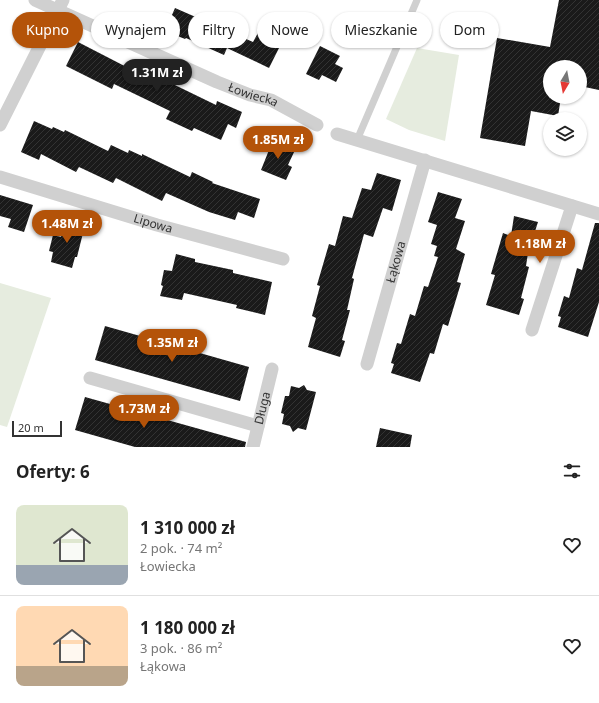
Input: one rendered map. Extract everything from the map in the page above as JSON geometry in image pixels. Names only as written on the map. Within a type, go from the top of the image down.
[{"type":"street","name":"Łowiecka","points":[[35,0],[60,5],[224,85],[250,95],[271,100],[317,125]]},
{"type":"street","points":[[0,125],[60,5]]},
{"type":"street","points":[[337,134],[599,214]]},
{"type":"street","name":"Łąkowa","points":[[366,364],[425,160]]},
{"type":"street","name":"Lipowa","points":[[0,177],[157,225],[283,259]]},
{"type":"street","points":[[532,330],[572,206]]},
{"type":"street","name":"Długa","points":[[252,447],[272,369]]},
{"type":"street","points":[[90,378],[258,426]]},
{"type":"lane","points":[[357,140],[417,0]]},
{"type":"shaded area","points":[[417,48],[459,55],[445,141],[409,130],[386,119]]},
{"type":"shaded area","points":[[0,283],[51,298],[7,427],[0,425]]},
{"type":"building","points":[[559,0],[599,0],[599,90],[587,87],[587,60],[543,60],[543,104],[560,104],[559,112],[543,112],[543,113],[531,111],[525,146],[480,138],[495,48],[499,48],[499,38],[550,47]]},
{"type":"building","points":[[175,8],[188,14],[188,39],[180,37],[180,12],[173,12]]},
{"type":"building","points":[[257,35],[257,48],[279,48],[269,68],[227,48],[249,48],[249,40],[253,42]]},
{"type":"building","points":[[83,45],[142,75],[144,70],[216,105],[217,101],[242,112],[236,128],[228,124],[221,140],[194,128],[192,131],[166,119],[170,111],[114,84],[112,89],[66,66],[75,48],[83,48]]},
{"type":"building","points":[[208,48],[227,48],[224,55]]},
{"type":"building","points":[[319,48],[323,48],[340,56],[335,64],[343,68],[336,82],[322,75],[319,80],[306,74]]},
{"type":"building","points":[[34,121],[52,129],[53,127],[64,132],[65,130],[108,151],[111,145],[128,153],[129,150],[142,156],[142,154],[190,177],[192,172],[213,182],[212,183],[260,199],[254,218],[238,212],[235,220],[209,212],[166,193],[162,201],[116,178],[113,183],[79,167],[76,172],[41,154],[39,160],[21,152]]},
{"type":"building","points":[[273,140],[295,150],[288,165],[292,167],[286,180],[261,170]]},
{"type":"building","points":[[377,173],[401,180],[392,211],[383,208],[373,237],[364,234],[352,278],[354,279],[347,310],[350,310],[342,340],[345,341],[340,357],[308,347],[316,318],[312,316],[320,286],[317,285],[329,244],[335,246],[343,216],[352,218],[362,188],[371,190]]},
{"type":"building","points":[[438,192],[462,199],[455,218],[465,221],[456,249],[465,254],[457,282],[461,283],[448,326],[443,324],[434,354],[430,353],[420,382],[391,373],[394,364],[391,363],[397,343],[401,344],[410,314],[415,316],[424,286],[428,287],[438,257],[434,256],[437,246],[431,244],[437,225],[428,222]]},
{"type":"building","points":[[0,195],[33,205],[24,232],[8,227],[11,219],[0,216]]},
{"type":"building","points":[[514,216],[538,222],[528,253],[526,266],[529,267],[521,298],[524,299],[519,315],[486,305],[495,275],[491,274],[503,233],[511,236]]},
{"type":"building","points":[[66,220],[85,225],[77,257],[75,257],[72,268],[51,262],[53,252],[49,251],[53,235],[61,237]]},
{"type":"building","points":[[595,223],[599,223],[599,302],[588,337],[558,327],[561,317],[558,316],[564,296],[569,298],[577,268],[582,270]]},
{"type":"building","points":[[176,254],[195,259],[195,262],[233,270],[233,273],[272,282],[265,315],[236,308],[237,305],[184,293],[182,300],[160,296],[163,286],[161,285],[164,270],[172,271]]},
{"type":"building","points":[[105,326],[249,367],[240,401],[95,360]]},
{"type":"building","points":[[304,385],[307,390],[316,392],[306,430],[298,428],[293,432],[290,426],[282,424],[284,414],[281,413],[285,396],[289,396],[291,386],[299,388]]},
{"type":"building","points":[[85,397],[246,442],[245,447],[135,447],[75,430]]},
{"type":"building","points":[[380,428],[412,435],[410,447],[376,447]]}]
